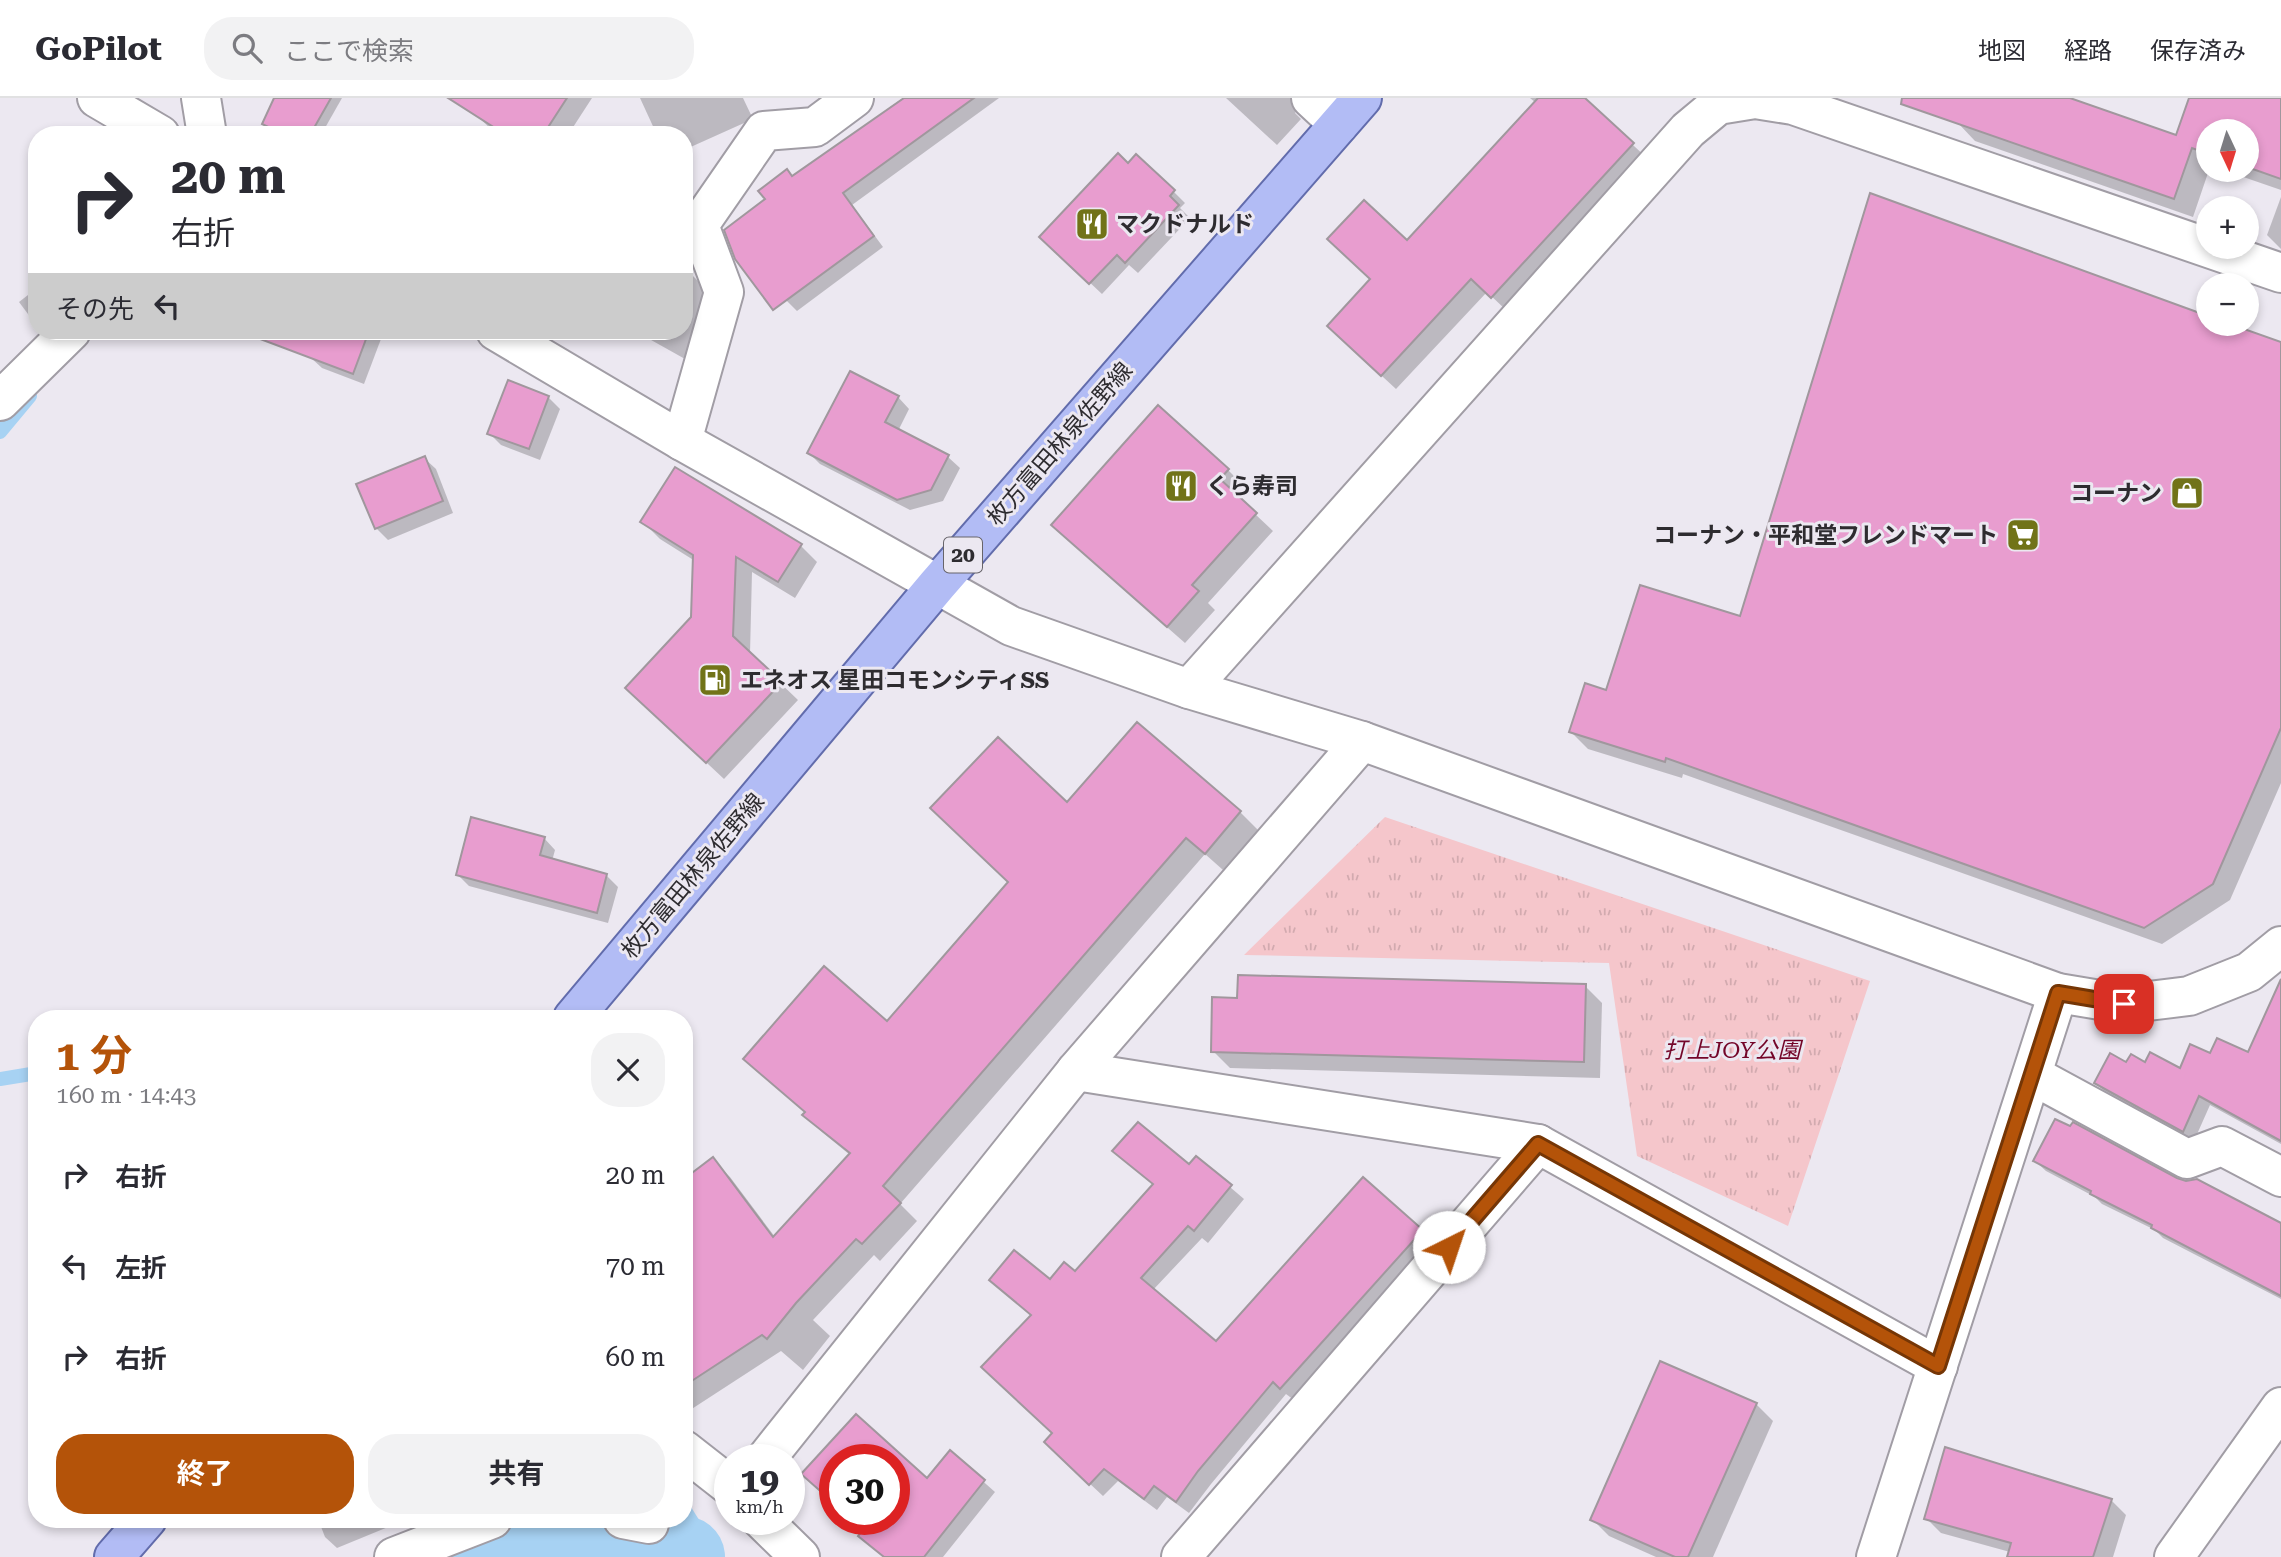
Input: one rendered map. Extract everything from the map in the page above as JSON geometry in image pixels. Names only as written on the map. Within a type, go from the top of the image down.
[{"type":"main road","name":"枚方富田林泉佐野線","points":[[580,1010],[937,585],[1350,111]]},
{"type":"main road","points":[[114,1557],[138,1528]]},
{"type":"street","points":[[97,98],[145,126]]},
{"type":"street","points":[[682,441],[724,292],[699,225],[764,131],[816,127],[854,98]]},
{"type":"street","points":[[1311,98],[1350,111]]},
{"type":"street","points":[[1189,689],[1688,130],[1718,104],[1755,99],[1793,105],[2281,273]]},
{"type":"street","points":[[0,401],[62,340]]},
{"type":"street","points":[[511,340],[682,441],[1011,626],[1189,689],[1362,741],[2058,993],[2124,1004],[2189,996],[2249,972],[2281,946]]},
{"type":"street","points":[[778,1444],[1076,1071],[1362,741]]},
{"type":"street","points":[[1876,1557],[2058,993]]},
{"type":"street","points":[[1076,1071],[1538,1144],[1938,1366]]},
{"type":"street","points":[[2032,1075],[2187,1159],[2222,1146],[2281,1177]]},
{"type":"street","points":[[1181,1557],[1538,1144]]},
{"type":"street","points":[[2174,1557],[2281,1407]]},
{"type":"street","points":[[693,1457],[714,1473]]},
{"type":"street","points":[[394,1557],[469,1528]]},
{"type":"street","points":[[777,1535],[800,1557]]},
{"type":"green space","name":"打上JOY公園","points":[[1385,817],[1870,981],[1788,1226],[1637,1156],[1609,963],[1244,955]]},
{"type":"building","points":[[274,98],[331,98],[315,126],[262,124]]},
{"type":"building","points":[[448,98],[567,98],[549,126],[492,126]]},
{"type":"building","points":[[904,98],[974,98],[843,193],[874,236],[773,310],[735,259],[724,230],[765,199],[758,191],[787,169],[792,176]]},
{"type":"building","points":[[1538,98],[1585,98],[1634,143],[1491,298],[1471,279],[1381,376],[1327,326],[1370,279],[1327,239],[1364,200],[1407,240]]},
{"type":"building","points":[[1902,98],[2070,98],[2176,135],[2189,98],[2281,98],[2281,179],[2259,171],[2259,119],[2196,119],[2196,150],[2192,148],[2174,199],[1901,104]]},
{"type":"building","points":[[1118,153],[1128,163],[1136,154],[1175,190],[1170,196],[1179,205],[1125,263],[1117,255],[1089,284],[1039,237]]},
{"type":"building","name":"コーナン・平和堂フレンドマート","points":[[1870,193],[2196,312],[2196,336],[2259,334],[2281,342],[2281,728],[2213,884],[2144,928],[1666,758],[1665,762],[1569,732],[1585,683],[1606,690],[1640,585],[1740,616]]},
{"type":"building","points":[[263,340],[366,340],[353,374]]},
{"type":"building","points":[[850,371],[899,396],[885,422],[949,455],[931,490],[897,500],[807,453]]},
{"type":"building","points":[[508,380],[549,396],[529,449],[487,434]]},
{"type":"building","points":[[1158,405],[1229,469],[1220,479],[1257,513],[1192,585],[1199,591],[1167,627],[1051,525]]},
{"type":"building","points":[[425,456],[443,501],[375,529],[356,484]]},
{"type":"building","points":[[675,467],[802,544],[778,582],[736,557],[733,636],[782,682],[706,763],[625,688],[691,617],[693,555],[640,522]]},
{"type":"building","points":[[1137,722],[1241,811],[1205,854],[1186,838],[883,1186],[901,1203],[862,1244],[856,1239],[796,1303],[767,1339],[762,1335],[693,1380],[693,1172],[713,1157],[773,1237],[850,1153],[802,1115],[805,1112],[743,1059],[824,966],[887,1021],[1008,882],[930,808],[998,737],[1067,802]]},
{"type":"building","points":[[471,817],[545,837],[540,855],[607,874],[597,913],[456,875]]},
{"type":"building","points":[[1238,975],[1586,984],[1584,1062],[1211,1052],[1212,997],[1237,998]]},
{"type":"building","points":[[2281,979],[2281,1141],[2199,1096],[2183,1132],[2094,1083],[2110,1053],[2126,1062],[2131,1054],[2145,1062],[2150,1052],[2180,1068],[2190,1044],[2210,1053],[2217,1038],[2248,1052]]},
{"type":"building","points":[[2055,1119],[2070,1126],[2073,1122],[2177,1178],[2186,1181],[2197,1179],[2281,1223],[2281,1296],[2151,1228],[2152,1225],[2033,1161]]},
{"type":"building","points":[[1138,1122],[1189,1164],[1196,1156],[1232,1185],[1194,1231],[1188,1226],[1141,1278],[1216,1341],[1363,1177],[1423,1230],[1280,1389],[1273,1382],[1198,1471],[1176,1502],[1154,1486],[1144,1499],[1104,1469],[1089,1485],[1044,1442],[1052,1433],[981,1367],[1031,1315],[989,1280],[1014,1250],[1050,1279],[1064,1262],[1075,1271],[1153,1184],[1112,1151]]},
{"type":"building","points":[[1660,1361],[1757,1403],[1688,1557],[1675,1557],[1590,1520]]},
{"type":"building","points":[[856,1414],[889,1444],[828,1444]]},
{"type":"building","points":[[1945,1447],[2112,1499],[2093,1557],[2007,1557],[2011,1543],[1924,1519]]},
{"type":"building","points":[[950,1450],[985,1480],[924,1557],[884,1557],[858,1536],[910,1535],[910,1463],[927,1478]]},
{"type":"building","points":[[819,1454],[819,1490],[805,1478],[805,1470]]},
{"type":"waterway","points":[[0,432],[30,396]]},
{"type":"waterway","points":[[0,1079],[28,1074]]},
{"type":"waterway","points":[[693,1523],[714,1557]]},
{"type":"waterway","points":[[460,1557],[489,1544],[587,1528],[684,1557]]},
{"type":"place","name":"マクドナルド","points":[[1092,224]]},
{"type":"place","name":"くら寿司","points":[[1181,486]]},
{"type":"place","name":"コーナン","points":[[2187,493]]},
{"type":"place","name":"コーナン・平和堂フレンドマート","points":[[2023,535]]},
{"type":"place","name":"エネオス 星田コモンシティSS","points":[[715,680]]},
{"type":"route","points":[[1449,1247],[1538,1144],[1938,1366],[2058,993],[2124,1004]]}]
